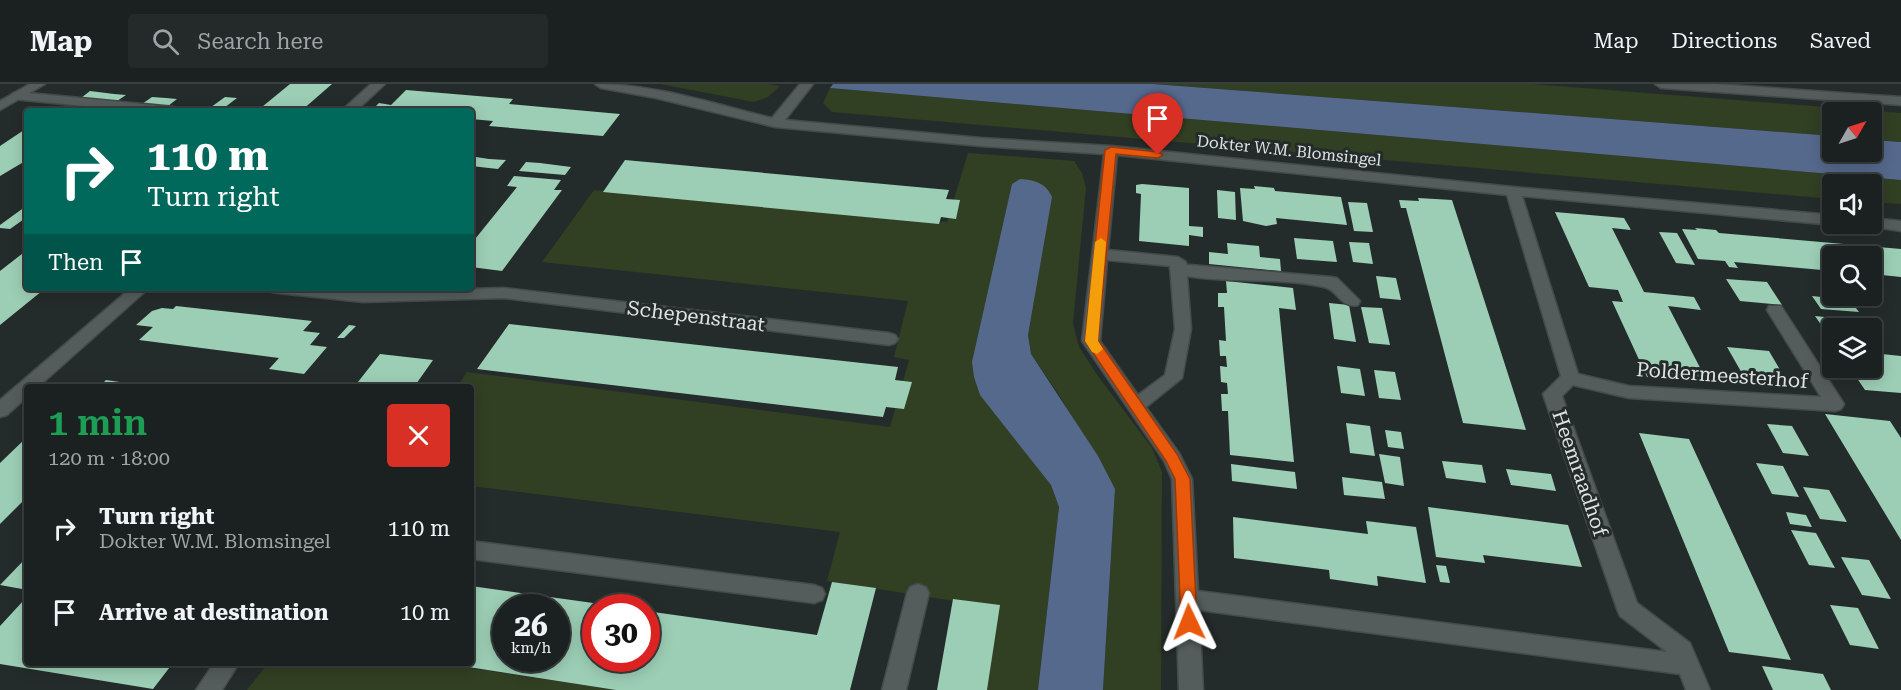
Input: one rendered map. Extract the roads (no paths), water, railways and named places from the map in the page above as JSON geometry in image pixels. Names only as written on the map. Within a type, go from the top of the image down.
[{"type":"street","points":[[0,106],[39,84]]},
{"type":"street","points":[[351,108],[379,84]]},
{"type":"street","name":"Dokter W.M. Blomsingel","points":[[601,84],[656,94],[775,123],[981,142],[1111,150],[1513,191],[1822,219]]},
{"type":"street","points":[[775,123],[807,84]]},
{"type":"street","points":[[1661,84],[1901,101]]},
{"type":"street","points":[[18,96],[143,108]]},
{"type":"street","points":[[1111,150],[1091,341],[1172,458],[1182,479],[1191,690]]},
{"type":"street","name":"Heemraadhof","points":[[1513,191],[1570,378],[1552,394],[1628,609],[1682,650],[1698,690]]},
{"type":"street","points":[[1882,224],[1901,226]]},
{"type":"street","points":[[1099,254],[1178,262],[1183,329],[1173,378],[1135,406]]},
{"type":"street","points":[[1179,269],[1332,282],[1352,301]]},
{"type":"street","points":[[30,384],[138,291]]},
{"type":"street","name":"Schepenstraat","points":[[306,291],[363,297],[504,293],[889,339]]},
{"type":"street","name":"Poldermeesterhof","points":[[1570,378],[1629,392],[1748,401],[1834,404],[1775,310]]},
{"type":"street","points":[[0,410],[24,389]]},
{"type":"street","points":[[474,550],[814,594]]},
{"type":"street","points":[[894,690],[918,593]]},
{"type":"street","points":[[1188,599],[1689,665]]},
{"type":"street","points":[[208,690],[226,666]]},
{"type":"water","points":[[833,84],[1153,84],[1822,135],[1822,162],[1882,162],[1882,141],[1901,142],[1901,180],[1882,178],[1882,174],[1831,174],[830,88]]},
{"type":"water","points":[[1020,179],[1039,183],[1047,188],[1052,197],[1028,335],[1031,354],[1098,456],[1115,489],[1103,690],[1038,690],[1059,507],[1051,485],[980,395],[974,377],[972,362],[1012,184]]}]
